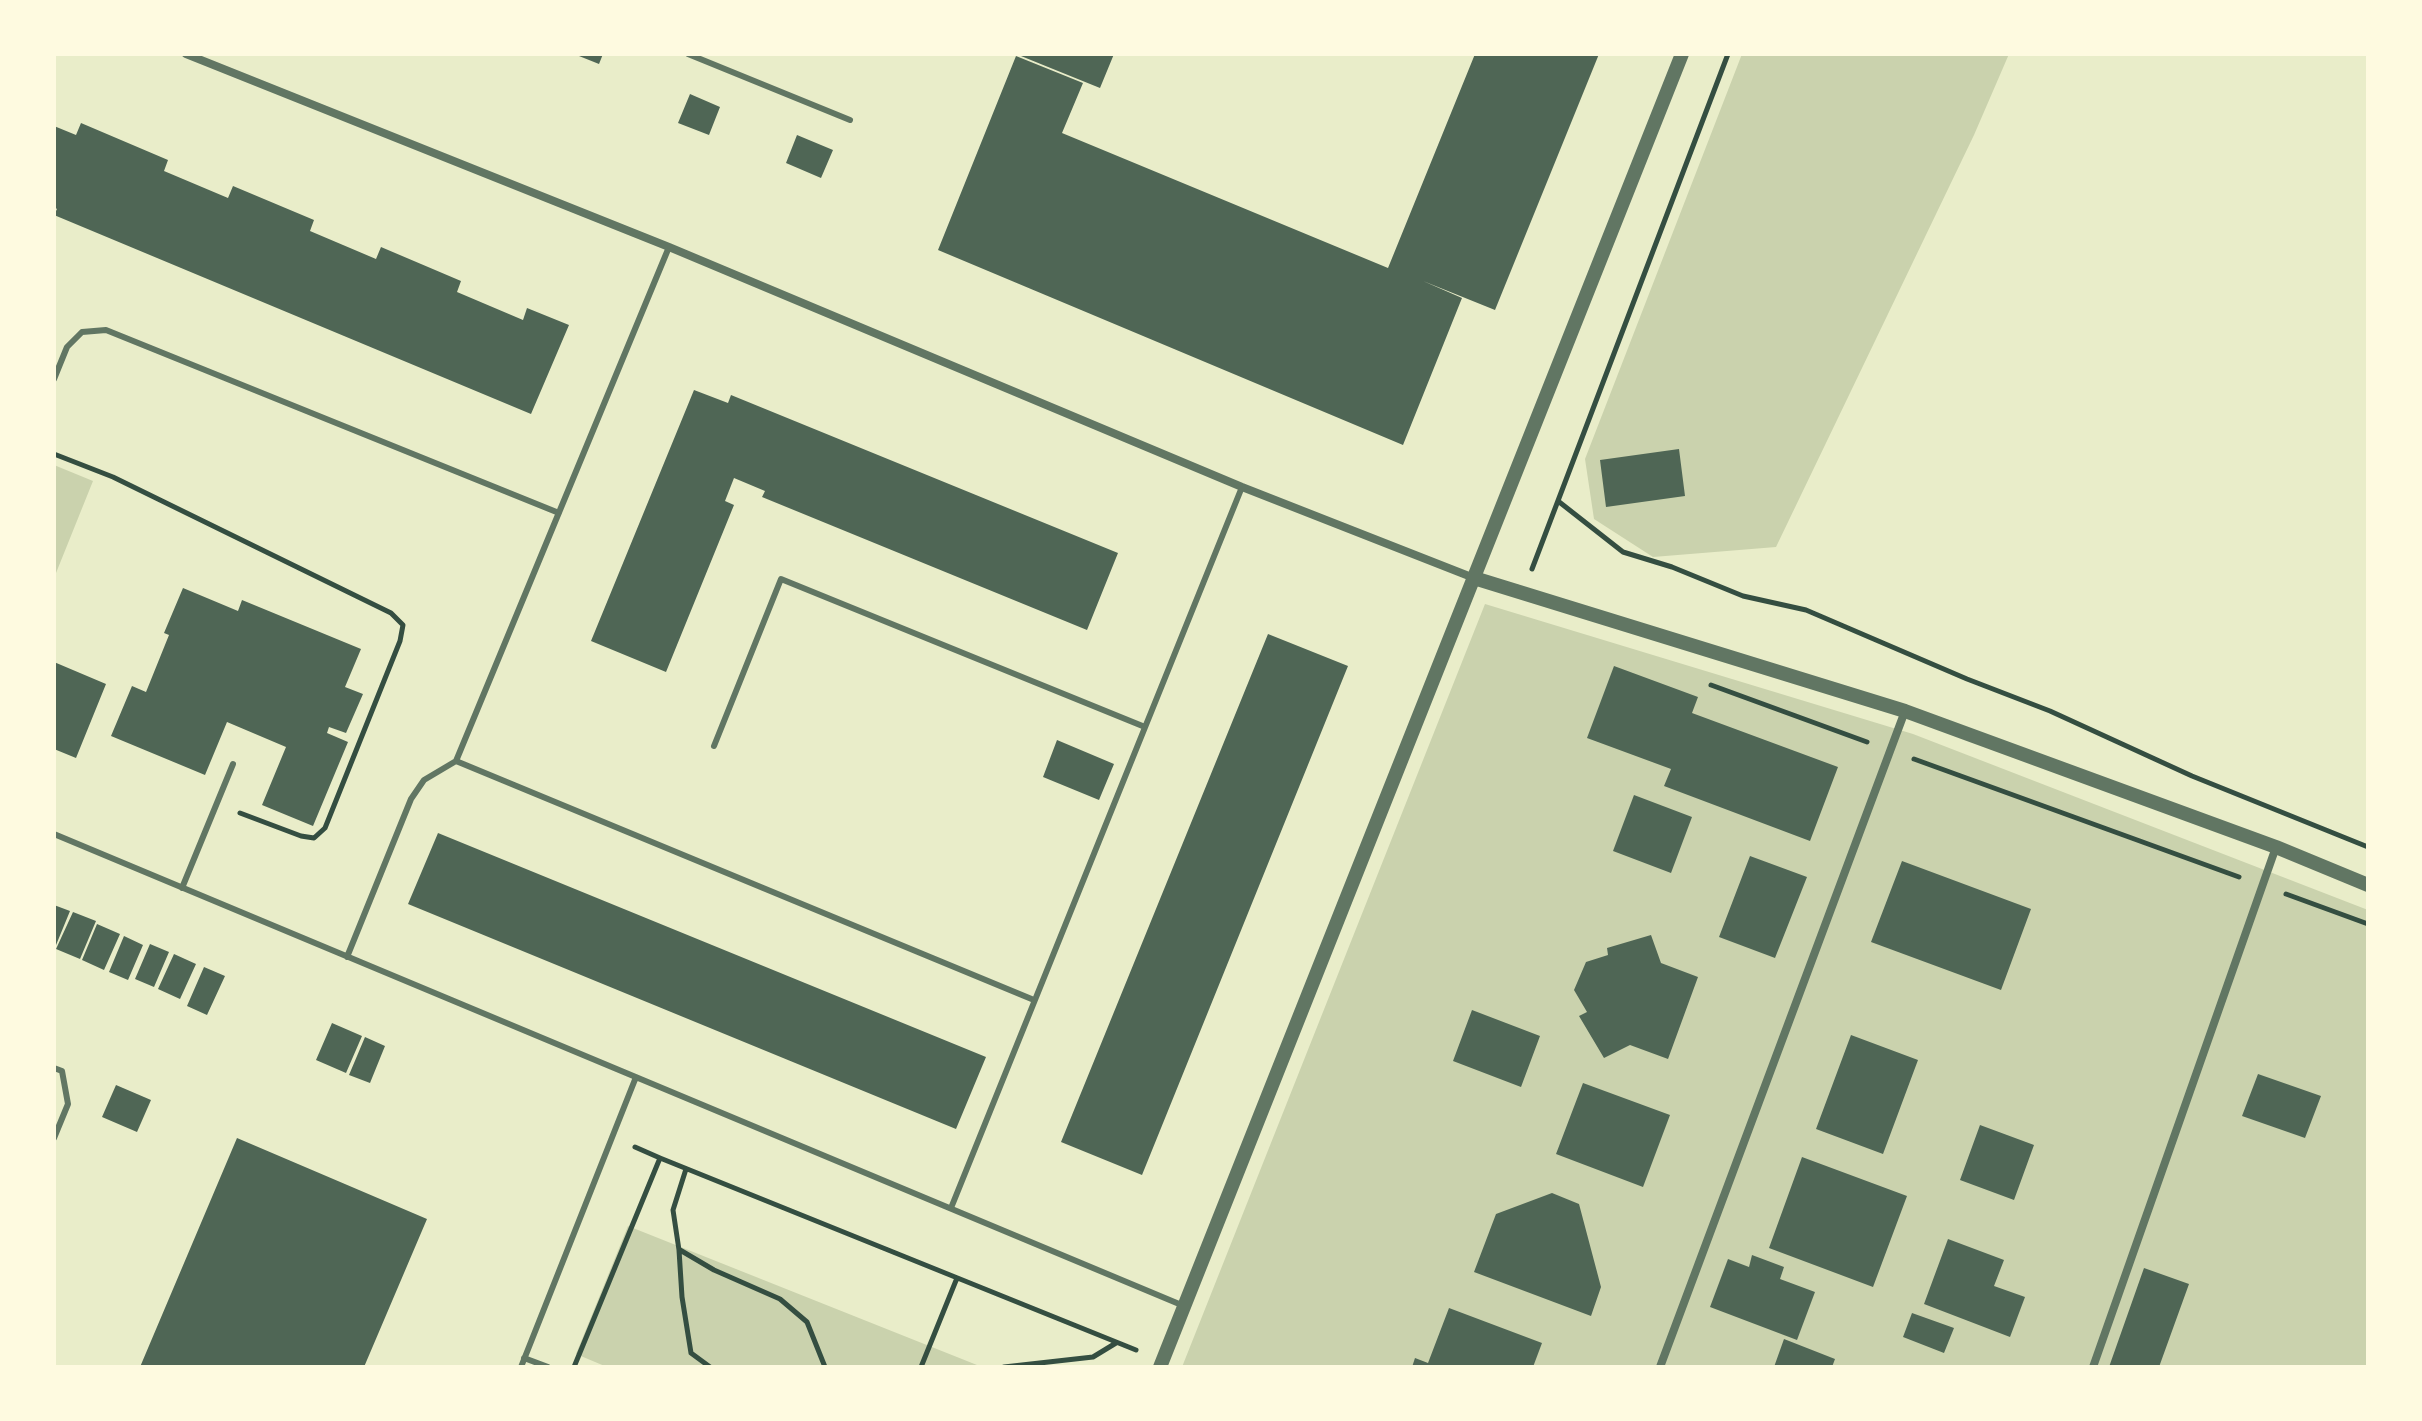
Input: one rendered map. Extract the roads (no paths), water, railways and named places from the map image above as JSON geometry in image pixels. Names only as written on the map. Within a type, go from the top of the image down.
[{"type":"street","points":[[186,54],[669,247],[1242,487],[1474,578],[1905,711],[2276,847],[2368,885]]},
{"type":"street","points":[[1160,1367],[1682,54]]},
{"type":"street","points":[[1660,1367],[1905,711]]},
{"type":"street","points":[[2093,1367],[2276,847]]},
{"type":"lane","points":[[688,54],[850,120]]},
{"type":"lane","points":[[347,957],[411,799],[424,780],[456,761],[669,247]]},
{"type":"lane","points":[[54,379],[67,347],[82,332],[106,330],[559,513]]},
{"type":"lane","points":[[951,1208],[1242,487]]},
{"type":"lane","points":[[714,746],[781,579],[1145,727]]},
{"type":"lane","points":[[456,761],[1034,1000]]},
{"type":"lane","points":[[182,888],[233,764]]},
{"type":"lane","points":[[54,834],[1185,1306]]},
{"type":"lane","points":[[54,1068],[62,1071],[68,1104],[54,1138]]},
{"type":"lane","points":[[521,1367],[636,1077]]},
{"type":"lane","points":[[524,1358],[548,1367]]}]
